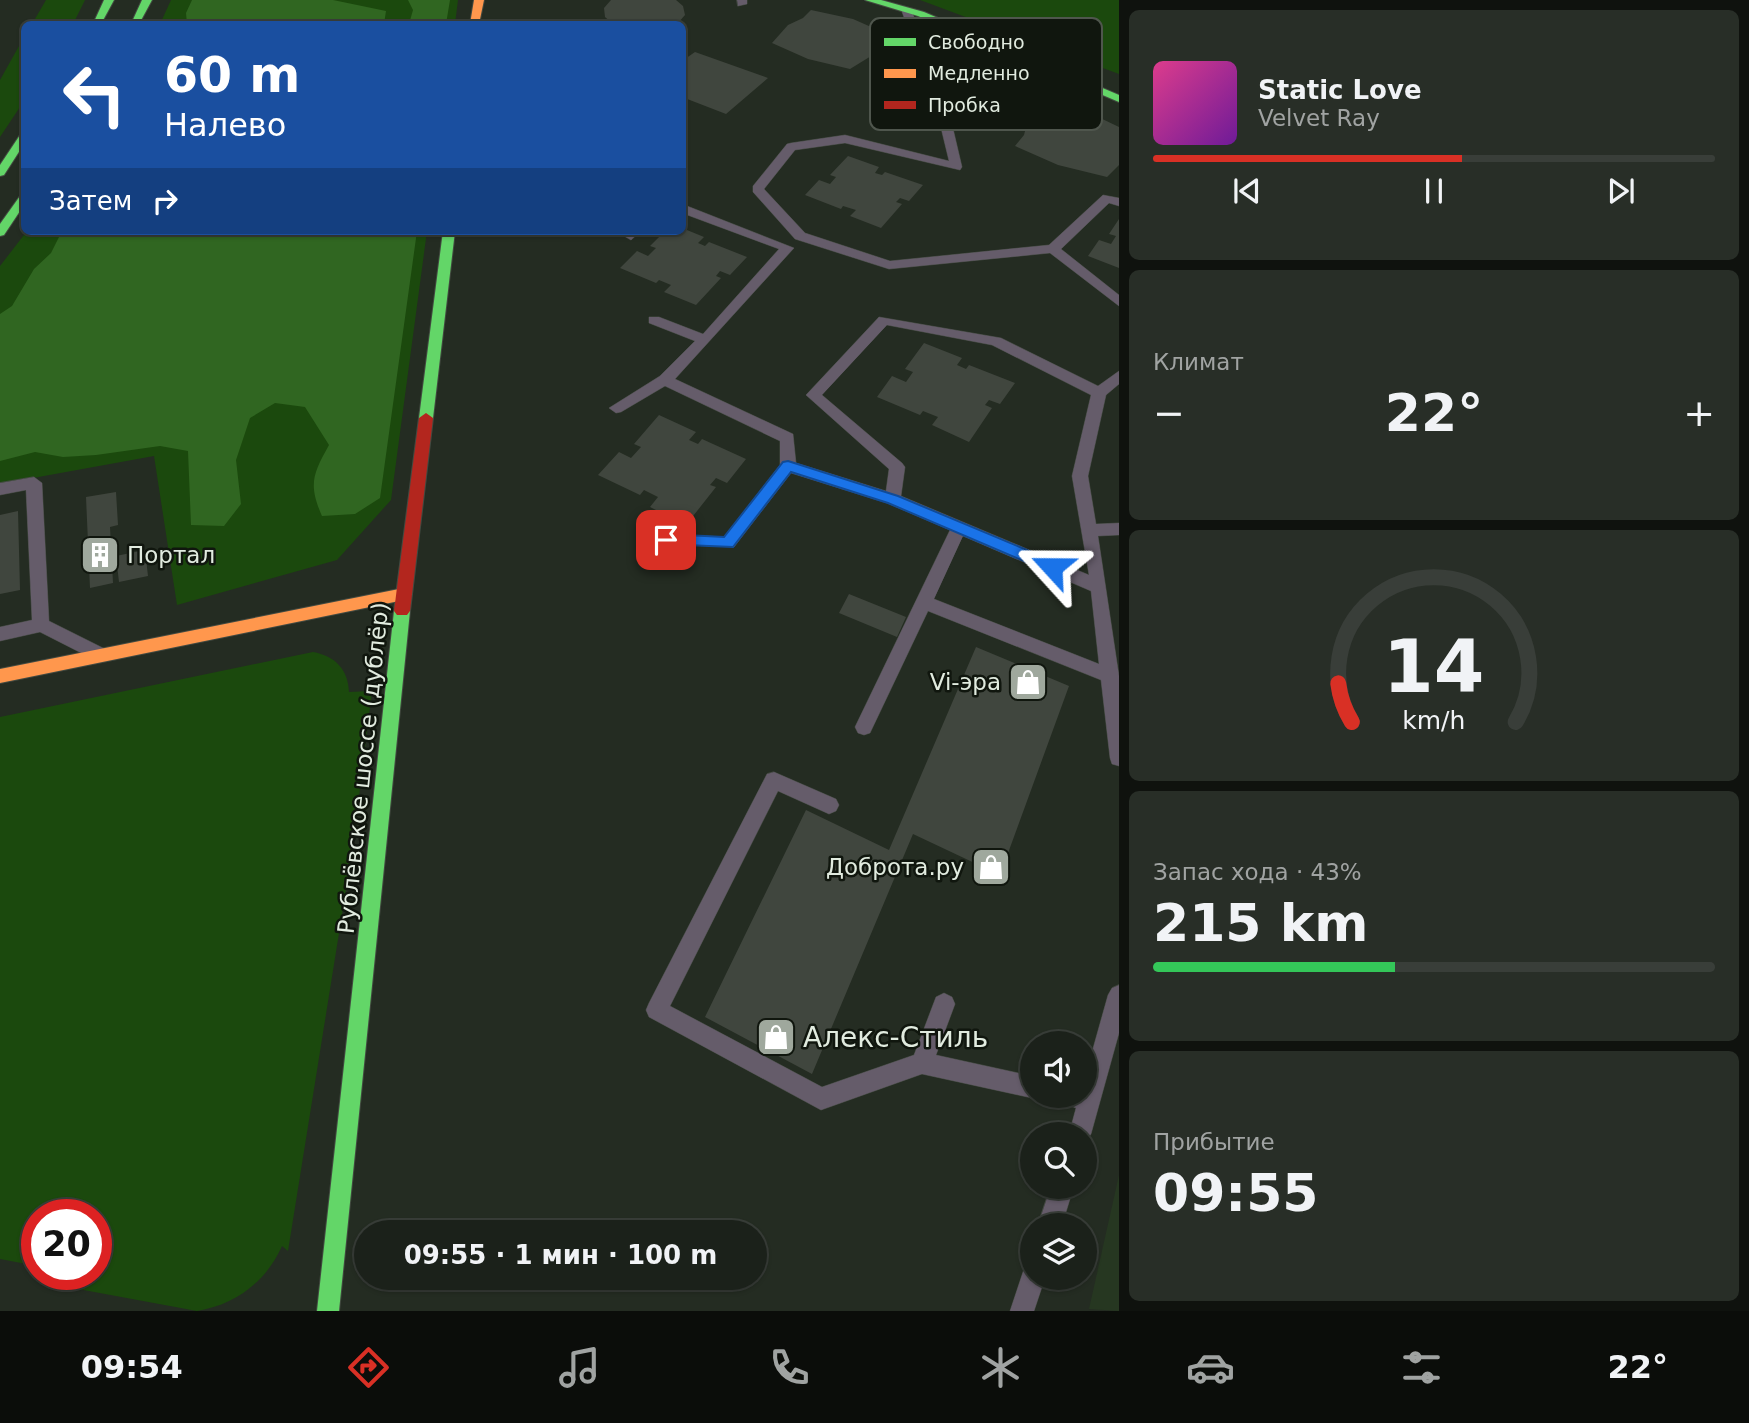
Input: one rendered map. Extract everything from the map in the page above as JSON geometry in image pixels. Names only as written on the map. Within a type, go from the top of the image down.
[{"type":"street","points":[[98,21],[109,0]]},
{"type":"street","points":[[136,21],[147,0]]},
{"type":"street","points":[[475,21],[478,0]]},
{"type":"street","points":[[875,1],[927,18]]},
{"type":"street","points":[[1102,92],[1119,99]]},
{"type":"street","points":[[0,173],[21,142]]},
{"type":"street","points":[[0,232],[21,202]]},
{"type":"street","name":"Рублёвское шоссе (дублёр)","points":[[328,1311],[404,594],[449,235]]},
{"type":"street","points":[[0,676],[404,594]]},
{"type":"lane","points":[[906,9],[909,18]]},
{"type":"lane","points":[[947,130],[956,167],[845,139],[791,146],[757,189],[800,236],[889,265],[1053,249],[1107,198],[1119,202]]},
{"type":"lane","points":[[686,210],[787,248]]},
{"type":"lane","points":[[616,408],[665,380],[800,236]]},
{"type":"lane","points":[[1053,249],[1119,302]]},
{"type":"lane","points":[[654,320],[705,340]]},
{"type":"lane","points":[[893,499],[897,467],[813,395],[884,320],[996,341],[1099,393]]},
{"type":"lane","points":[[1119,376],[1099,393],[1080,476],[1099,587],[1119,758]]},
{"type":"lane","points":[[649,539],[728,543],[788,466],[788,438],[665,380]]},
{"type":"lane","points":[[788,466],[893,499],[1099,587]]},
{"type":"lane","points":[[0,489],[34,483],[41,625]]},
{"type":"lane","points":[[864,727],[960,526]]},
{"type":"lane","points":[[1089,530],[1119,529]]},
{"type":"lane","points":[[924,602],[1110,677]]},
{"type":"lane","points":[[0,634],[41,625],[102,656]]},
{"type":"lane","points":[[829,805],[774,780],[657,1010],[821,1099],[922,1063],[1020,1084]]},
{"type":"lane","points":[[1097,1056],[1119,995]]},
{"type":"lane","points":[[922,1063],[944,1004]]},
{"type":"lane","points":[[1023,1311],[1029,1290]]},
{"type":"shaded area","points":[[1119,1175],[1119,1311],[1089,1309],[1093,1290],[1097,1290],[1097,1273]]},
{"type":"green space","points":[[46,0],[85,0],[74,21],[34,21]]},
{"type":"green space","points":[[171,0],[458,0],[455,21],[161,21]]},
{"type":"green space","points":[[192,0],[333,0],[386,11],[384,21],[187,21],[186,13]]},
{"type":"green space","points":[[408,0],[450,0],[446,21],[410,21],[413,10]]},
{"type":"green space","points":[[920,0],[1119,0],[1119,74],[1102,68],[1102,18],[968,18]]},
{"type":"green space","points":[[21,42],[21,106],[0,137],[0,80]]},
{"type":"green space","points":[[24,235],[426,235],[391,500],[337,560],[177,605],[154,456],[0,484],[0,266]]},
{"type":"green space","points":[[60,235],[416,235],[380,498],[355,514],[322,516],[315,495],[314,479],[329,445],[305,407],[275,403],[250,418],[236,460],[241,504],[224,526],[191,525],[188,451],[160,446],[63,457],[35,452],[0,461],[0,314],[12,306],[34,269],[51,253]]},
{"type":"green space","points":[[313,652],[334,660],[339,665],[346,677],[349,692],[372,691],[353,846],[288,1251],[282,1246],[267,1270],[248,1290],[211,1308],[197,1311],[83,1290],[112,1290],[112,1199],[21,1199],[21,1263],[0,1259],[0,717]]},
{"type":"building","points":[[611,0],[676,0],[683,6],[685,15],[680,21],[610,21],[605,17],[604,8]]},
{"type":"building","points":[[811,10],[853,19],[870,26],[870,57],[850,69],[808,59],[772,43],[788,25],[803,18]]},
{"type":"building","points":[[695,52],[768,78],[726,114],[686,99],[686,58]]},
{"type":"building","points":[[1102,119],[1119,127],[1119,165],[1107,177],[1058,165],[1015,146],[1025,130],[1102,130]]},
{"type":"building","points":[[848,156],[879,167],[875,173],[882,175],[885,172],[923,185],[909,201],[900,198],[896,202],[902,204],[881,228],[850,216],[856,210],[843,206],[841,209],[805,195],[819,180],[830,184],[836,177],[830,175]]},
{"type":"building","points":[[1119,219],[1119,268],[1088,256],[1099,240],[1111,244],[1116,236],[1109,234]]},
{"type":"building","points":[[686,230],[704,237],[698,243],[705,246],[709,242],[747,257],[730,275],[720,271],[716,276],[721,278],[696,305],[664,292],[671,285],[659,280],[656,283],[620,268],[637,251],[648,256],[656,248],[650,246],[661,235],[686,235]]},
{"type":"building","points":[[924,343],[962,358],[957,365],[966,369],[969,365],[1015,383],[1000,404],[989,400],[985,405],[992,408],[969,442],[932,425],[938,417],[923,411],[920,415],[877,397],[892,376],[906,382],[913,372],[905,369]]},
{"type":"building","points":[[659,415],[696,432],[689,440],[698,444],[702,439],[746,459],[727,483],[716,478],[710,485],[716,487],[686,525],[650,507],[658,497],[644,490],[640,495],[598,475],[619,452],[631,458],[641,447],[634,444]]},
{"type":"building","name":"Портал","points":[[116,492],[118,525],[110,527],[113,583],[90,588],[86,497]]},
{"type":"building","points":[[18,511],[20,590],[0,594],[0,515]]},
{"type":"building","points":[[145,550],[148,576],[119,582],[116,556]]},
{"type":"building","points":[[849,594],[906,617],[897,637],[839,613]]},
{"type":"building","points":[[976,647],[1069,686],[1000,875],[913,834],[812,1074],[705,1017],[806,810],[889,850]]},
{"type":"traffic: fast","points":[[98,21],[109,0]]},
{"type":"traffic: fast","points":[[136,21],[147,0]]},
{"type":"traffic: fast","points":[[870,0],[930,18]]},
{"type":"traffic: fast","points":[[1102,92],[1119,99]]},
{"type":"traffic: fast","points":[[0,173],[21,142]]},
{"type":"traffic: fast","points":[[0,232],[21,202]]},
{"type":"traffic: fast","points":[[426,418],[449,235]]},
{"type":"traffic: fast","points":[[328,1311],[402,611]]},
{"type":"traffic: slow","points":[[476,21],[479,0]]},
{"type":"traffic: slow","points":[[0,676],[404,594]]},
{"type":"traffic: jam","points":[[402,611],[426,418]]},
{"type":"place","name":"Портал","points":[[100,555]]},
{"type":"place","name":"Vi-эра","points":[[1028,682]]},
{"type":"place","name":"Доброта.ру","points":[[991,867]]},
{"type":"place","name":"Алекс-Стиль","points":[[776,1037]]},
{"type":"route","points":[[666,540],[728,543],[788,466],[893,499],[1052,567]]}]
